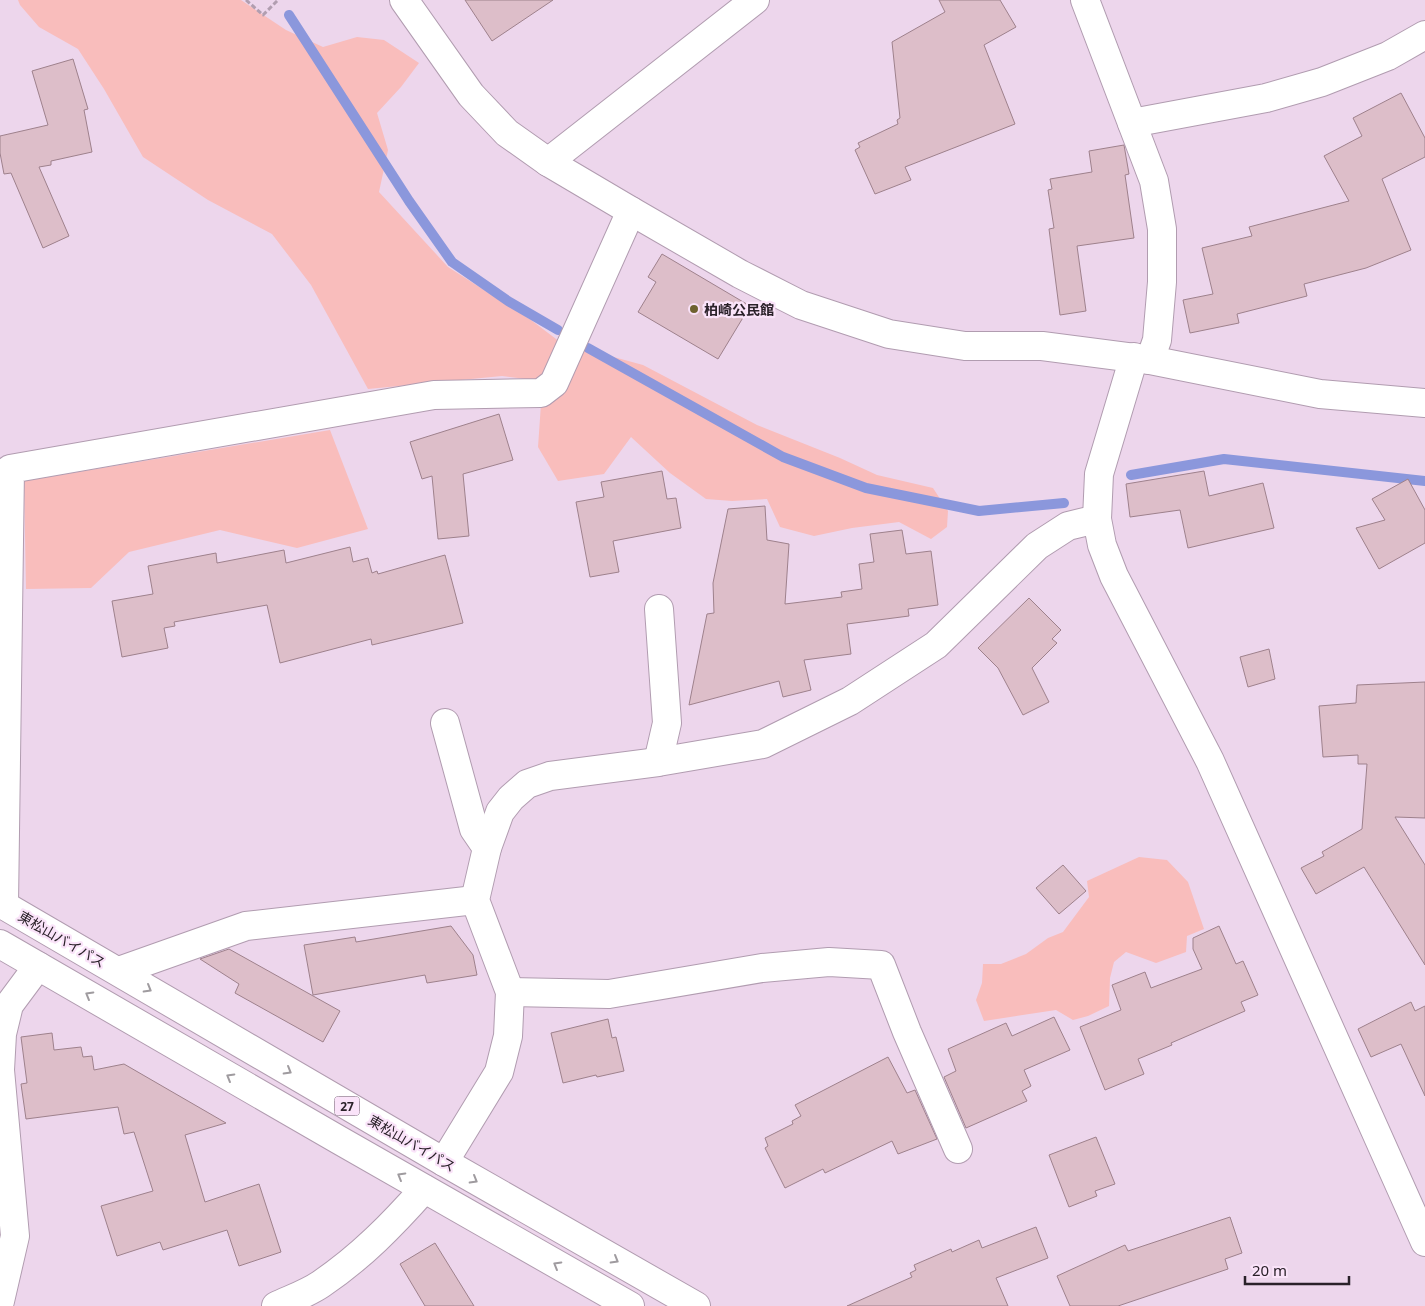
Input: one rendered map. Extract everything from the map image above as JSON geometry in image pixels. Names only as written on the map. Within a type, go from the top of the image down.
[{"type":"street","points":[[404,0],[471,95],[507,133],[548,162],[631,211],[740,274],[801,305],[888,334],[965,346],[1042,346],[1142,359],[1320,394],[1425,403]]},
{"type":"street","points":[[548,162],[755,0]]},
{"type":"street","points":[[1086,0],[1154,181],[1162,229],[1162,282],[1157,340],[1142,359],[1099,474],[1097,519],[1102,545],[1114,576],[1210,761],[1425,1242]]},
{"type":"street","points":[[1132,123],[1266,98],[1322,82],[1388,56],[1425,35]]},
{"type":"street","points":[[2,904],[10,469],[434,395],[541,393],[554,383],[631,211]]},
{"type":"street","points":[[444,1162],[499,1072],[508,1036],[510,992],[475,900],[487,848],[500,812],[511,798],[527,784],[550,776],[658,762],[763,744],[850,701],[936,645],[1037,546],[1068,526],[1097,519]]},
{"type":"street","points":[[658,762],[667,723],[660,609]]},
{"type":"street","points":[[445,723],[474,829],[487,848]]},
{"type":"street","points":[[118,971],[246,926],[475,900]]},
{"type":"street","name":"東松山バイパス","points":[[2,904],[444,1162],[696,1306]]},
{"type":"street","name":"27","points":[[0,944],[630,1306]]},
{"type":"street","points":[[510,992],[610,994],[762,968],[829,962],[881,965],[906,1032],[958,1149]]},
{"type":"street","points":[[0,1301],[15,1236],[0,1070],[2,1034],[9,1005],[38,966]]},
{"type":"street","points":[[276,1306],[320,1285],[361,1255],[396,1221],[424,1189]]},
{"type":"path","points":[[246,0],[264,15],[278,0]]},
{"type":"shaded area","points":[[18,0],[241,0],[286,30],[323,47],[357,37],[384,40],[419,63],[401,87],[377,113],[388,150],[379,192],[448,267],[531,320],[560,342],[541,381],[502,376],[368,389],[311,285],[272,234],[208,200],[143,157],[104,89],[78,49],[39,27]]},
{"type":"shaded area","points":[[577,347],[643,365],[757,425],[877,475],[933,488],[948,511],[947,527],[931,539],[899,522],[852,528],[814,536],[780,527],[767,499],[732,501],[706,499],[670,473],[631,437],[604,474],[558,481],[538,447],[541,404]]},
{"type":"shaded area","points":[[330,430],[368,529],[297,548],[220,530],[129,552],[91,588],[26,589],[24,481]]},
{"type":"shaded area","points":[[1139,857],[1167,860],[1188,882],[1204,929],[1187,936],[1186,952],[1156,963],[1126,952],[1114,962],[1110,978],[1109,1006],[1088,1016],[1073,1020],[1056,1010],[984,1021],[976,1000],[982,983],[983,964],[1001,964],[1026,954],[1048,938],[1063,932],[1089,897],[1087,881]]},
{"type":"building","points":[[465,0],[553,0],[492,41]]},
{"type":"building","points":[[939,0],[1000,0],[1016,27],[984,45],[1015,124],[905,167],[911,180],[875,194],[855,150],[860,147],[858,143],[898,124],[897,120],[900,118],[892,42],[945,12]]},
{"type":"building","points":[[73,59],[88,109],[84,110],[92,152],[51,161],[51,165],[39,167],[69,236],[43,248],[11,173],[4,174],[0,153],[0,136],[48,125],[32,71]]},
{"type":"building","points":[[1401,93],[1425,138],[1425,157],[1382,179],[1411,250],[1366,268],[1304,284],[1307,296],[1237,314],[1239,323],[1190,333],[1183,300],[1213,294],[1202,248],[1252,236],[1249,227],[1349,201],[1324,156],[1362,136],[1353,118]]},
{"type":"building","points":[[1124,145],[1129,174],[1125,175],[1134,238],[1077,246],[1086,311],[1060,315],[1049,229],[1054,228],[1048,190],[1052,189],[1050,179],[1092,172],[1089,151]]},
{"type":"building","name":"柏崎公民館","points":[[662,254],[750,306],[718,359],[638,312],[656,282],[648,277]]},
{"type":"building","points":[[499,414],[513,460],[463,474],[469,536],[438,539],[432,476],[422,479],[410,442]]},
{"type":"building","points":[[662,471],[667,499],[676,498],[681,528],[613,541],[619,572],[590,577],[576,502],[604,497],[601,482]]},
{"type":"building","points":[[1204,471],[1209,496],[1263,483],[1274,528],[1188,548],[1180,510],[1130,517],[1126,484]]},
{"type":"building","points":[[1408,479],[1425,510],[1425,543],[1379,569],[1356,528],[1385,520],[1372,499]]},
{"type":"building","points":[[765,506],[767,540],[789,544],[785,604],[842,597],[841,592],[862,589],[859,564],[874,562],[870,534],[902,530],[906,554],[931,551],[938,605],[908,609],[909,616],[847,624],[851,654],[804,660],[811,690],[783,697],[779,681],[689,705],[707,614],[714,613],[713,583],[728,509]]},
{"type":"building","points":[[350,547],[353,562],[368,558],[372,573],[377,571],[378,574],[445,555],[463,623],[372,645],[371,639],[280,663],[267,605],[174,622],[175,626],[164,628],[168,648],[122,657],[112,601],[153,594],[148,566],[216,553],[217,563],[284,550],[286,563]]},
{"type":"building","points":[[1029,598],[1061,630],[1052,639],[1057,643],[1032,668],[1049,702],[1023,715],[998,668],[978,648]]},
{"type":"building","points":[[1269,649],[1275,679],[1248,687],[1240,657]]},
{"type":"building","points":[[1425,682],[1425,818],[1395,817],[1425,865],[1425,965],[1364,867],[1316,894],[1301,868],[1324,856],[1322,852],[1362,829],[1367,764],[1358,764],[1358,755],[1323,757],[1319,706],[1356,703],[1357,685]]},
{"type":"building","points":[[1063,865],[1086,891],[1059,914],[1036,888]]},
{"type":"building","points":[[451,926],[473,955],[477,975],[427,983],[425,975],[313,995],[304,945],[355,937],[356,942]]},
{"type":"building","points":[[1219,926],[1236,964],[1243,961],[1258,995],[1241,1002],[1245,1011],[1138,1059],[1144,1074],[1105,1090],[1080,1027],[1121,1010],[1112,985],[1145,972],[1151,988],[1202,969],[1193,949],[1193,938]]},
{"type":"building","points":[[229,949],[340,1011],[323,1042],[235,993],[239,984],[200,959]]},
{"type":"building","points":[[1411,1002],[1415,1011],[1425,1006],[1425,1096],[1401,1044],[1371,1057],[1358,1029]]},
{"type":"building","points":[[1054,1017],[1070,1050],[1024,1070],[1031,1086],[1022,1091],[1027,1101],[966,1128],[944,1077],[956,1071],[948,1049],[1006,1023],[1012,1036]]},
{"type":"building","points":[[608,1019],[612,1038],[616,1037],[624,1071],[563,1083],[551,1033]]},
{"type":"building","points":[[52,1033],[54,1050],[81,1047],[83,1057],[92,1056],[94,1070],[124,1064],[226,1123],[185,1135],[205,1202],[259,1184],[281,1252],[239,1266],[227,1230],[163,1250],[160,1242],[117,1256],[101,1206],[153,1191],[134,1132],[124,1134],[118,1107],[26,1119],[21,1084],[27,1083],[21,1037]]},
{"type":"building","points":[[888,1057],[907,1093],[915,1090],[937,1139],[898,1154],[892,1141],[825,1173],[823,1169],[785,1188],[765,1148],[768,1146],[765,1138],[793,1124],[792,1121],[801,1116],[795,1105]]},
{"type":"building","points":[[1096,1137],[1115,1184],[1095,1191],[1097,1196],[1069,1207],[1049,1155]]},
{"type":"building","points":[[1230,1217],[1242,1253],[1225,1259],[1228,1269],[1118,1306],[1070,1306],[1057,1276],[1125,1245],[1128,1251]]},
{"type":"building","points":[[1036,1227],[1048,1258],[996,1278],[1008,1306],[847,1306],[912,1277],[910,1273],[916,1270],[914,1265],[951,1249],[952,1252],[979,1240],[982,1248]]},
{"type":"building","points":[[435,1243],[474,1306],[425,1306],[400,1264]]},
{"type":"waterway","points":[[289,15],[409,201],[452,262],[508,301],[558,330]]},
{"type":"waterway","points":[[588,348],[783,457],[866,488],[979,511],[1064,503]]},
{"type":"waterway","points":[[1131,475],[1224,459],[1425,481]]},
{"type":"place","name":"柏崎公民館","points":[[694,309]]}]
